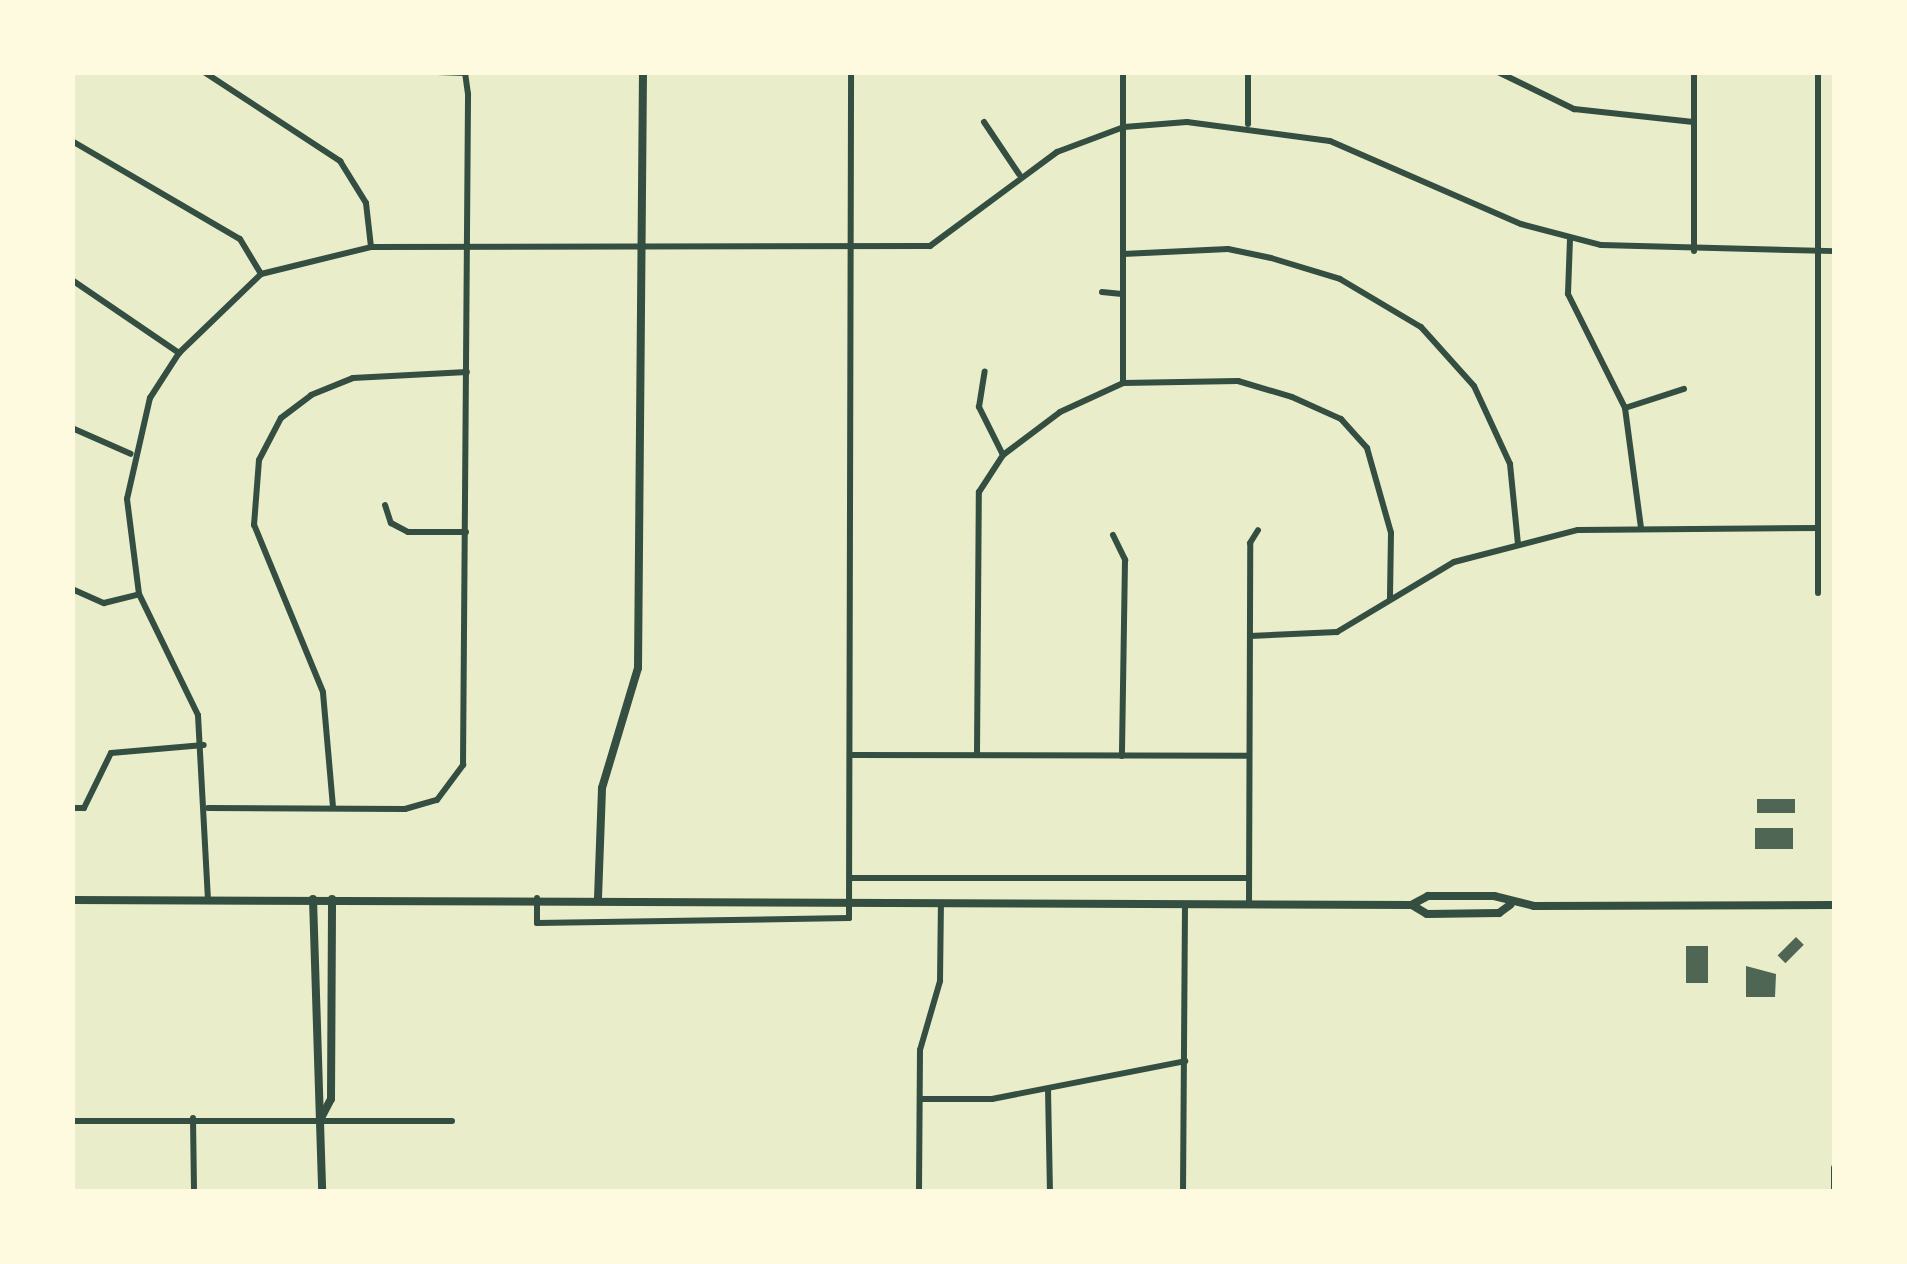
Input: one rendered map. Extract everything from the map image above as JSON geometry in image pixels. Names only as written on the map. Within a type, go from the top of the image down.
[{"type":"main road","points":[[598,898],[602,788],[638,668],[643,72]]},
{"type":"main road","points":[[72,900],[598,898],[850,904],[1412,905],[1428,896],[1494,896],[1510,905],[1835,905]]},
{"type":"main road","points":[[314,899],[322,1192]]},
{"type":"main road","points":[[322,1118],[331,1099],[332,899]]},
{"type":"main road","points":[[1412,905],[1427,914],[1499,914],[1510,905]]},
{"type":"main road","points":[[1835,1168],[1835,1192]]},
{"type":"street","points":[[204,72],[340,161],[366,203],[371,247]]},
{"type":"street","points":[[208,808],[405,809],[437,800],[458,781],[466,749],[466,73],[437,72]]},
{"type":"street","points":[[537,898],[538,923],[845,924],[850,904],[851,72]]},
{"type":"street","points":[[1123,72],[1123,383]]},
{"type":"street","points":[[1248,72],[1248,124]]},
{"type":"street","points":[[1498,72],[1574,109],[1694,122]]},
{"type":"street","points":[[1694,72],[1694,251]]},
{"type":"street","points":[[1818,72],[1818,593]]},
{"type":"street","points":[[984,122],[1020,174]]},
{"type":"street","points":[[208,900],[204,746],[186,681],[139,593],[127,515],[131,454],[150,398],[179,353],[261,274],[371,247],[851,249],[946,239],[1020,174],[1124,127],[1248,124],[1365,152],[1487,210],[1570,238],[1694,251],[1835,251]]},
{"type":"street","points":[[72,141],[240,239],[261,274]]},
{"type":"street","points":[[1570,238],[1568,294],[1624,408],[1641,528]]},
{"type":"street","points":[[1123,254],[1228,249],[1271,258],[1340,279],[1421,327],[1474,386],[1510,464],[1518,544]]},
{"type":"street","points":[[72,280],[179,353]]},
{"type":"street","points":[[1102,292],[1122,294]]},
{"type":"street","points":[[985,371],[979,407],[1003,455]]},
{"type":"street","points":[[333,808],[322,692],[254,525],[260,460],[281,418],[310,395],[353,378],[467,372]]},
{"type":"street","points":[[977,755],[980,492],[1003,455],[1060,412],[1123,383],[1238,380],[1341,419],[1367,448],[1384,487],[1390,598]]},
{"type":"street","points":[[1624,408],[1684,389]]},
{"type":"street","points":[[72,428],[131,454]]},
{"type":"street","points":[[385,505],[391,524],[408,532],[466,532]]},
{"type":"street","points":[[1250,636],[1337,632],[1454,562],[1518,544],[1641,528],[1818,528]]},
{"type":"street","points":[[1249,905],[1250,543],[1258,530]]},
{"type":"street","points":[[1114,536],[1125,560],[1122,756]]},
{"type":"street","points":[[72,589],[104,603],[139,593]]},
{"type":"street","points":[[72,808],[84,808],[112,753],[204,746]]},
{"type":"street","points":[[849,755],[1248,757]]},
{"type":"street","points":[[850,878],[1249,878]]},
{"type":"street","points":[[919,1192],[924,1028],[940,982],[941,904]]},
{"type":"street","points":[[1183,1192],[1185,904]]},
{"type":"street","points":[[920,1099],[1048,1089],[1185,1061]]},
{"type":"street","points":[[1048,1089],[1050,1192]]},
{"type":"street","points":[[193,1118],[194,1192]]},
{"type":"street","points":[[72,1121],[452,1121]]},
{"type":"building","points":[[1757,799],[1795,799],[1795,813],[1757,813]]},
{"type":"building","points":[[1755,828],[1793,828],[1793,849],[1755,849]]},
{"type":"building","points":[[1796,937],[1804,945],[1785,963],[1778,955]]},
{"type":"building","points":[[1686,946],[1708,946],[1708,983],[1686,983]]},
{"type":"building","points":[[1746,966],[1776,974],[1775,997],[1746,997]]}]
